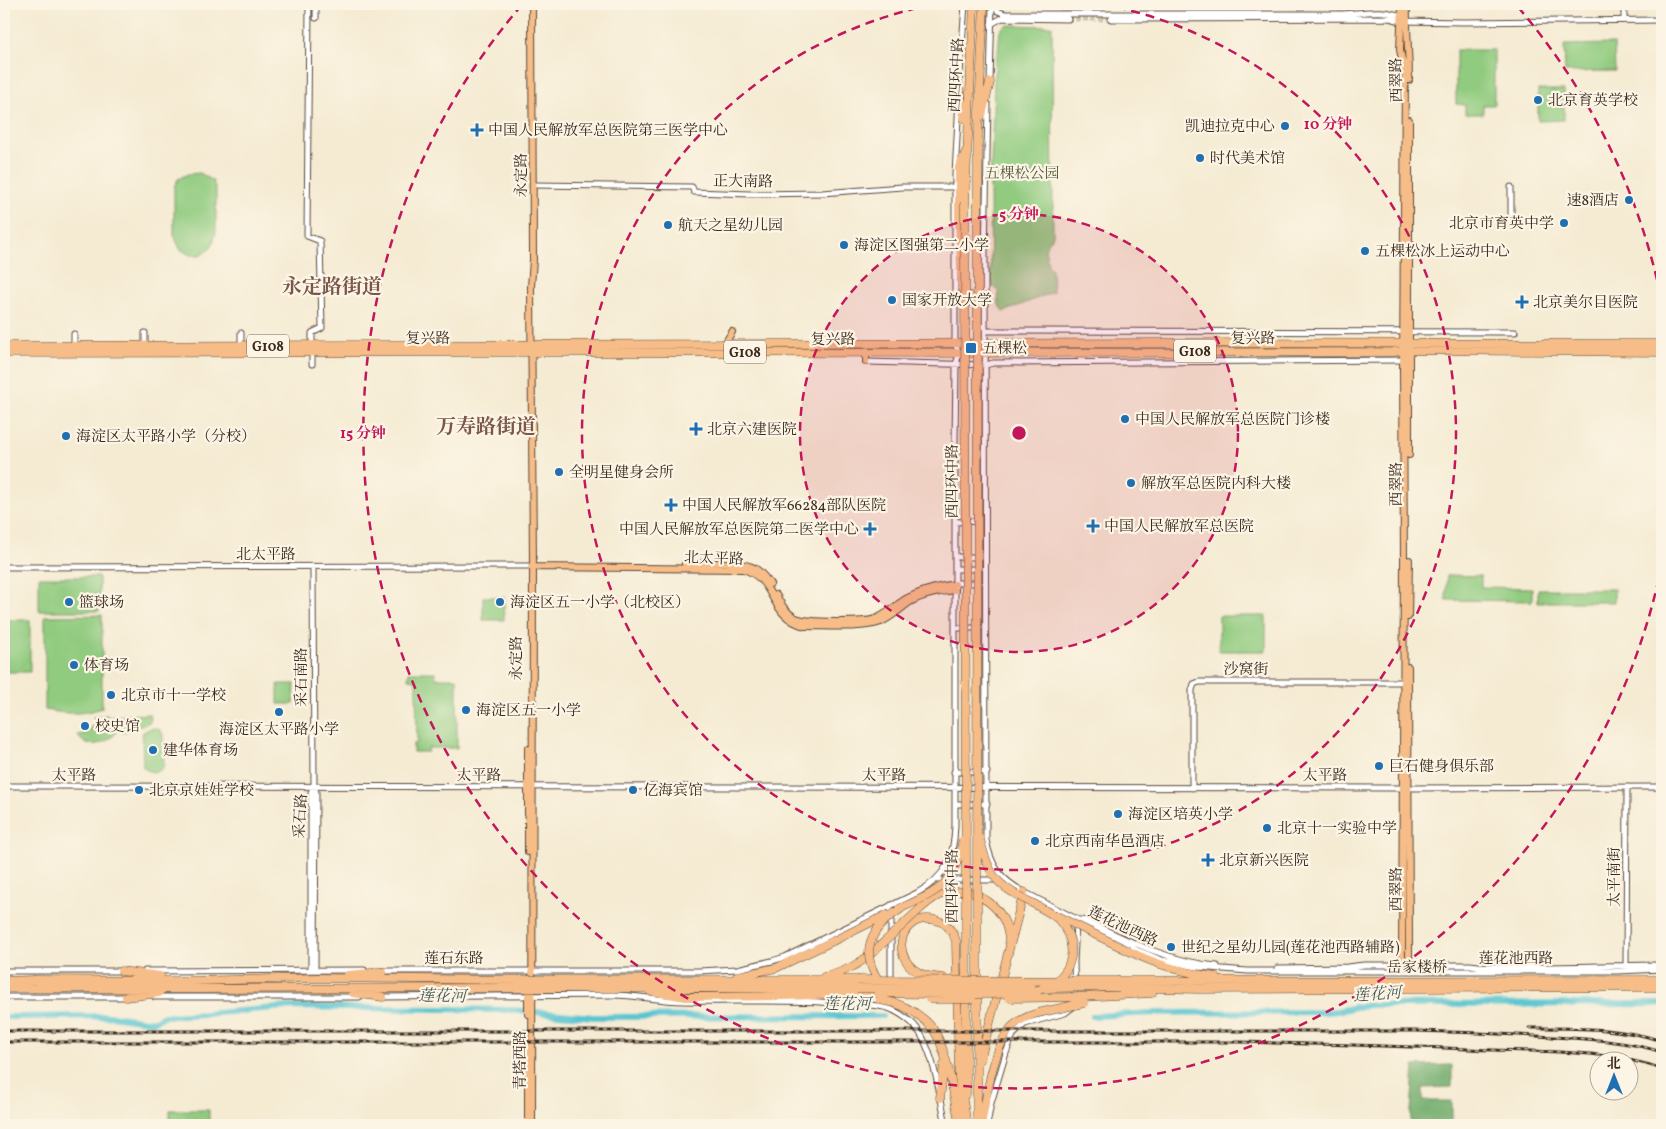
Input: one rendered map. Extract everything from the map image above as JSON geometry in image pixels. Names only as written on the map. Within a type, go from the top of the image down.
[{"type":"highway","name":"西四环中路","points":[[961,958],[966,896],[965,202],[974,4]]},
{"type":"highway","name":"西四环中路","points":[[977,1077],[978,134],[984,4]]},
{"type":"highway","points":[[978,134],[990,82]]},
{"type":"highway","points":[[960,85],[967,135]]},
{"type":"highway","points":[[959,353],[962,296],[959,166],[966,150]]},
{"type":"highway","points":[[962,296],[986,296]]},
{"type":"highway","name":"复兴路","points":[[531,350],[724,345],[1371,343],[1406,348],[1662,352]]},
{"type":"highway","name":"复兴路","points":[[4,353],[312,349],[866,353],[1393,352],[1406,348],[1662,344]]},
{"type":"highway","name":"复兴路","points":[[4,346],[241,346],[312,349]]},
{"type":"highway","points":[[976,825],[985,861],[994,878],[1008,891],[1160,965],[1178,970],[1248,981]]},
{"type":"highway","points":[[716,980],[776,968],[937,890],[953,872],[958,860],[966,826]]},
{"type":"highway","points":[[805,980],[830,976],[854,967],[866,959],[921,908],[936,896],[944,893],[962,892],[980,896],[992,903],[1002,915],[1008,932],[1008,956]]},
{"type":"highway","points":[[976,1125],[977,1077],[982,1052],[1024,892]]},
{"type":"highway","points":[[902,908],[876,929],[871,939],[869,955],[872,970],[880,983],[889,990],[909,997],[921,999],[1083,1000],[1196,989],[1308,984]]},
{"type":"highway","points":[[633,988],[686,997],[838,994],[879,996],[1030,992],[1049,986],[1057,981],[1070,962],[1071,948],[1067,931],[1049,912]]},
{"type":"highway","points":[[957,980],[924,975],[906,963],[901,947],[902,937],[907,928],[921,920],[940,921],[947,926],[954,936],[961,958],[959,1077],[964,1123]]},
{"type":"highway","points":[[121,971],[192,981]]},
{"type":"highway","points":[[314,973],[383,972]]},
{"type":"highway","name":"莲石东路","points":[[35,984],[192,981],[314,973],[518,984]]},
{"type":"highway","points":[[518,984],[805,980],[857,984],[957,980],[1119,984],[1196,989]]},
{"type":"highway","name":"莲花池西路","points":[[1527,984],[1662,980]]},
{"type":"highway","points":[[4,981],[35,984]]},
{"type":"highway","points":[[554,984],[633,988],[857,984],[1119,984],[1248,981],[1308,984]]},
{"type":"highway","points":[[4,988],[35,984]]},
{"type":"highway","name":"莲石东路","points":[[35,984],[197,989],[324,989],[518,984]]},
{"type":"highway","name":"岳家楼桥","points":[[1308,984],[1527,984]]},
{"type":"highway","name":"莲花池西路","points":[[1527,984],[1662,987]]},
{"type":"highway","points":[[126,996],[197,989]]},
{"type":"highway","points":[[324,989],[383,997]]},
{"type":"highway","points":[[879,996],[893,1006],[911,1010],[928,1024],[939,1040],[964,1123]]},
{"type":"highway","points":[[981,1125],[995,1060],[1001,1043],[1012,1027],[1038,1013],[1083,1000]]},
{"type":"highway","points":[[940,1098],[945,1068],[943,1053]]},
{"type":"highway","points":[[991,1103],[995,1060]]},
{"type":"main road","name":"永定路","points":[[530,995],[531,286],[534,185],[532,4]]},
{"type":"main road","name":"西翠路","points":[[1402,4],[1403,19],[1400,50],[1405,74],[1407,332],[1406,788],[1402,958],[1408,967]]},
{"type":"main road","name":"西翠路","points":[[1403,19],[1407,4]]},
{"type":"main road","points":[[724,345],[732,332]]},
{"type":"main road","name":"西翠路","points":[[1406,348],[1403,360],[1406,788]]},
{"type":"main road","points":[[866,353],[866,362]]},
{"type":"main road","name":"北太平路","points":[[531,566],[743,569],[759,577],[784,615],[796,623],[805,626],[872,624],[886,619],[920,597],[955,586]]},
{"type":"main road","name":"青塔西路","points":[[530,995],[532,1125]]},
{"type":"main road","name":"青塔西路","points":[[528,1125],[530,1015]]},
{"type":"street","points":[[309,4],[307,236],[320,241],[322,328],[312,333],[312,364]]},
{"type":"street","points":[[316,4],[316,18]]},
{"type":"street","name":"西四环中路","points":[[958,344],[955,187],[964,4]]},
{"type":"street","points":[[993,4],[998,11],[1005,14],[1344,14],[1365,12],[1394,13],[1403,19]]},
{"type":"street","points":[[987,1125],[991,1103],[1008,1046],[1017,1030],[1030,1021],[1065,1013],[1073,1007],[1075,999],[1076,919],[1024,892],[1006,880],[995,867],[986,840],[986,143],[993,4]]},
{"type":"street","points":[[1624,4],[1624,20]]},
{"type":"street","points":[[991,24],[1002,18],[1068,19]]},
{"type":"street","points":[[1110,19],[1390,18],[1662,20]]},
{"type":"street","name":"正大南路","points":[[534,185],[692,186],[694,192],[750,194],[822,193],[902,187],[955,187]]},
{"type":"street","points":[[1511,188],[1511,224]]},
{"type":"street","name":"复兴路","points":[[985,331],[1515,332]]},
{"type":"street","points":[[145,333],[145,346]]},
{"type":"street","points":[[241,333],[241,346]]},
{"type":"street","points":[[74,334],[74,346]]},
{"type":"street","name":"西四环中路","points":[[891,905],[917,893],[936,880],[950,860],[954,843],[956,364],[959,353]]},
{"type":"street","name":"复兴路","points":[[866,362],[986,365],[1003,363],[1403,360]]},
{"type":"street","points":[[955,522],[985,521]]},
{"type":"street","points":[[955,557],[985,557]]},
{"type":"street","name":"北太平路","points":[[4,567],[531,566]]},
{"type":"street","name":"采石南路","points":[[313,567],[314,787]]},
{"type":"street","points":[[955,569],[985,568]]},
{"type":"street","points":[[955,586],[985,583]]},
{"type":"street","points":[[955,628],[986,628]]},
{"type":"street","name":"沙窝街","points":[[1192,788],[1192,690],[1194,684],[1199,682],[1404,682]]},
{"type":"street","points":[[954,772],[987,772]]},
{"type":"street","name":"太平路","points":[[4,786],[1662,787]]},
{"type":"street","name":"采石路","points":[[314,787],[316,792],[314,973]]},
{"type":"street","name":"太平南街","points":[[1626,966],[1627,787]]},
{"type":"street","points":[[955,804],[986,804]]},
{"type":"street","points":[[936,880],[1006,880]]},
{"type":"street","points":[[891,905],[893,1006]]},
{"type":"street","name":"莲石东路","points":[[383,972],[737,969],[785,957],[891,905]]},
{"type":"street","name":"莲花池西路","points":[[1076,919],[1087,921],[1163,955],[1212,965],[1271,968],[1662,965]]},
{"type":"street","name":"莲花池西路","points":[[1408,967],[1618,971],[1662,969]]},
{"type":"street","points":[[20,971],[20,997]]},
{"type":"street","name":"莲石东路","points":[[4,972],[314,973]]},
{"type":"street","points":[[4,996],[383,997],[634,995],[681,1001],[810,1001],[893,1006],[912,1022],[919,1031],[931,1056],[946,1125]]},
{"type":"green space","name":"五棵松公园","points":[[1006,25],[1052,26],[1053,236],[1045,248],[1048,265],[1052,269],[1053,292],[1003,312],[998,303],[999,291],[991,285],[990,186],[995,63],[1000,30]]},
{"type":"green space","points":[[1614,44],[1615,71],[1565,72],[1564,45]]},
{"type":"green space","points":[[1456,50],[1494,50],[1494,105],[1483,105],[1483,114],[1465,114],[1465,105],[1456,104]]},
{"type":"green space","points":[[1538,90],[1564,90],[1564,120],[1538,121]]},
{"type":"green space","points":[[200,173],[213,181],[216,192],[216,233],[211,248],[201,255],[190,255],[180,249],[174,235],[174,187],[178,179],[188,174]]},
{"type":"green space","points":[[1447,575],[1481,576],[1481,587],[1532,588],[1532,601],[1446,600]]},
{"type":"green space","name":"篮球场","points":[[39,577],[99,577],[99,611],[39,611]]},
{"type":"green space","points":[[1538,589],[1614,589],[1614,602],[1538,602]]},
{"type":"green space","points":[[483,597],[504,597],[504,620],[483,620]]},
{"type":"green space","name":"体育场","points":[[102,615],[102,708],[74,713],[45,710],[45,616]]},
{"type":"green space","points":[[1219,616],[1266,616],[1266,651],[1219,651]]},
{"type":"green space","points":[[5,620],[30,620],[30,672],[5,672]]},
{"type":"green space","points":[[409,672],[435,672],[435,678],[457,678],[457,748],[428,748],[428,752],[413,752],[413,744],[417,743],[416,680],[408,679]]},
{"type":"green space","points":[[278,684],[295,684],[294,704],[278,704]]},
{"type":"green space","points":[[149,714],[150,722],[122,733],[111,716]]},
{"type":"green space","points":[[107,715],[116,728],[116,733],[112,737],[96,744],[86,743],[81,740],[78,735],[89,733],[96,723],[93,717]]},
{"type":"green space","name":"建华体育场","points":[[151,728],[158,729],[163,735],[164,765],[157,772],[148,771],[143,767],[142,735],[143,732]]},
{"type":"green space","points":[[1452,1065],[1452,1087],[1423,1088],[1423,1101],[1452,1101],[1452,1125],[1410,1125],[1414,1066]]},
{"type":"green space","points":[[170,1110],[209,1110],[209,1125],[170,1125]]},
{"type":"waterway","name":"莲花河","points":[[1093,1016],[1156,1013],[1328,1012],[1373,1005],[1662,1004]]},
{"type":"waterway","name":"莲花河","points":[[4,1017],[112,1016],[153,1022],[164,1016],[287,1007],[512,1010],[594,1017],[882,1016]]},
{"type":"tunnel","points":[[1068,19],[1111,19]]},
{"type":"railway","points":[[1529,1028],[1580,1028],[1613,1031],[1646,1036],[1662,1041]]},
{"type":"railway","points":[[4,1031],[1415,1031],[1594,1040],[1635,1045],[1662,1052]]},
{"type":"railway","points":[[4,1042],[1237,1042],[1579,1053],[1621,1058],[1662,1069]]},
{"type":"place","name":"北京育英学校","points":[[1538,100]]},
{"type":"place","name":"凯迪拉克中心","points":[[1285,126]]},
{"type":"place","name":"中国人民解放军总医院第三医学中心","points":[[477,130]]},
{"type":"place","name":"时代美术馆","points":[[1200,158]]},
{"type":"place","name":"速8酒店","points":[[1629,200]]},
{"type":"place","name":"北京市育英中学","points":[[1564,223]]},
{"type":"place","name":"航天之星幼儿园","points":[[668,225]]},
{"type":"place","name":"海淀区图强第二小学","points":[[844,245]]},
{"type":"place","name":"五棵松冰上运动中心","points":[[1365,251]]},
{"type":"place","name":"国家开放大学","points":[[892,300]]},
{"type":"place","name":"北京美尔目医院","points":[[1522,302]]},
{"type":"place","name":"五棵松","points":[[971,348]]},
{"type":"place","name":"中国人民解放军总医院门诊楼","points":[[1125,419]]},
{"type":"place","name":"北京六建医院","points":[[696,429]]},
{"type":"place","name":"海淀区太平路小学（分校）","points":[[66,436]]},
{"type":"place","name":"全明星健身会所","points":[[559,472]]},
{"type":"place","name":"解放军总医院内科大楼","points":[[1131,483]]},
{"type":"place","name":"中国人民解放军66284部队医院","points":[[671,505]]},
{"type":"place","name":"中国人民解放军总医院","points":[[1093,526]]},
{"type":"place","name":"中国人民解放军总医院第二医学中心","points":[[870,529]]},
{"type":"place","name":"篮球场","points":[[69,602]]},
{"type":"place","name":"海淀区五一小学（北校区）","points":[[500,602]]},
{"type":"place","name":"体育场","points":[[74,665]]},
{"type":"place","name":"北京市十一学校","points":[[111,695]]},
{"type":"place","name":"海淀区五一小学","points":[[466,710]]},
{"type":"place","name":"海淀区太平路小学","points":[[279,712]]},
{"type":"place","name":"校史馆","points":[[85,726]]},
{"type":"place","name":"建华体育场","points":[[153,750]]},
{"type":"place","name":"巨石健身俱乐部","points":[[1379,766]]},
{"type":"place","name":"北京京娃娃学校","points":[[139,790]]},
{"type":"place","name":"亿海宾馆","points":[[633,790]]},
{"type":"place","name":"海淀区培英小学","points":[[1118,814]]},
{"type":"place","name":"北京十一实验中学","points":[[1267,828]]},
{"type":"place","name":"北京西南华邑酒店","points":[[1035,841]]},
{"type":"place","name":"北京新兴医院","points":[[1208,860]]},
{"type":"place","name":"世纪之星幼儿园(莲花池西路辅路)","points":[[1171,947]]},
{"type":"district","name":"永定路街道","points":[[332,286]]},
{"type":"district","name":"万寿路街道","points":[[486,426]]}]
